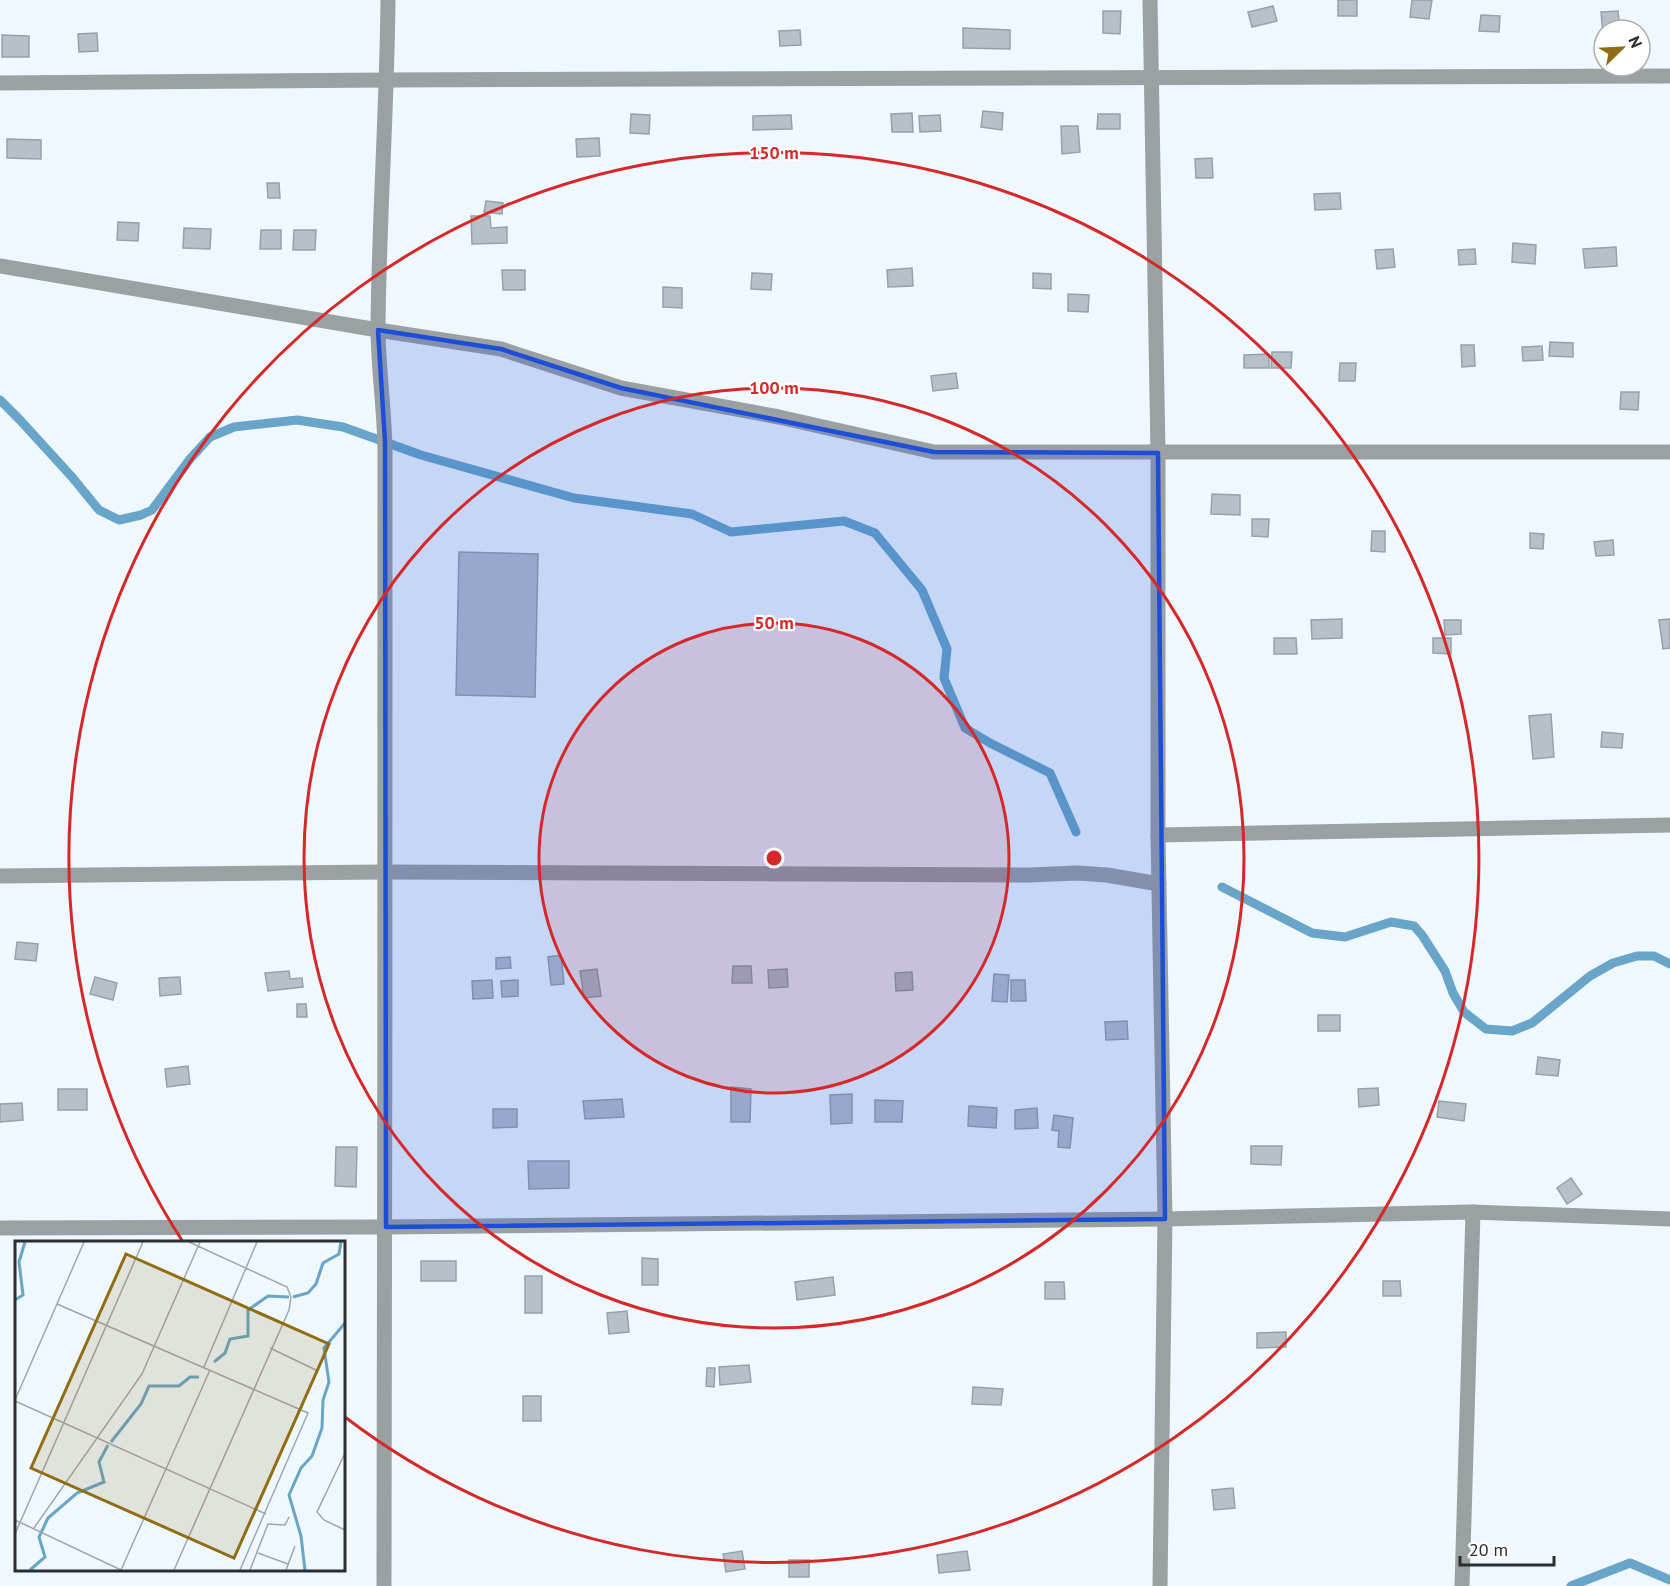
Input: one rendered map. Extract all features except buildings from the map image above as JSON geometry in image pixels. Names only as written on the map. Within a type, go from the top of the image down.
[{"type":"street","points":[[384,1586],[385,442],[378,330],[388,0]]},
{"type":"street","points":[[1150,0],[1158,453],[1158,835],[1165,1219],[1160,1586]]},
{"type":"street","points":[[0,83],[1670,76]]},
{"type":"street","points":[[0,266],[501,349],[621,388],[779,417],[933,452],[1670,452]]},
{"type":"street","points":[[1158,835],[1670,825]]},
{"type":"street","points":[[0,876],[383,872],[1017,875],[1077,873],[1107,875],[1159,884]]},
{"type":"street","points":[[0,1228],[386,1227],[1165,1219],[1473,1212],[1670,1219]]},
{"type":"street","points":[[1462,1586],[1473,1212]]},
{"type":"highlighted area","points":[[378,330],[501,349],[621,388],[934,452],[1158,453],[1165,1219],[386,1227],[385,442]]},
{"type":"waterway","points":[[0,400],[72,477],[99,510],[119,520],[152,510],[190,459],[210,437],[234,427],[297,420],[343,427],[421,455],[574,498],[692,514],[731,532],[844,521],[875,533],[922,590],[947,649],[944,678],[965,728],[1050,773],[1076,832]]},
{"type":"waterway","points":[[1222,887],[1312,933],[1345,937],[1391,922],[1414,926],[1445,971],[1453,993],[1464,1012],[1486,1029],[1512,1031],[1532,1023],[1590,976],[1613,963],[1637,956],[1654,956],[1670,964]]},
{"type":"waterway","points":[[1571,1586],[1630,1563],[1670,1580]]}]
